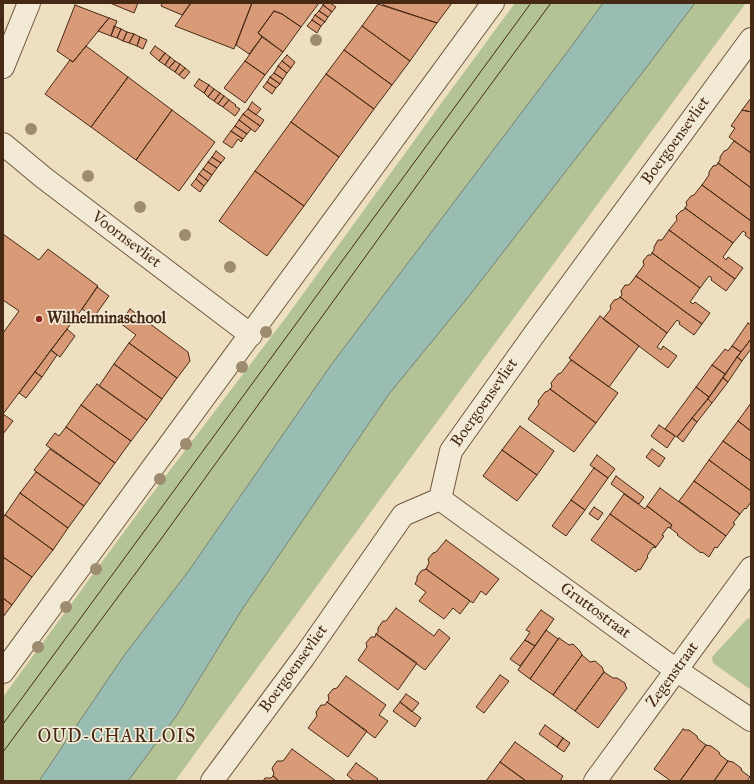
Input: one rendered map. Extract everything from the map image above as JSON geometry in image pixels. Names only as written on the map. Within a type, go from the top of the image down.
[{"type":"street","points":[[3,67],[29,3]]},
{"type":"street","points":[[3,672],[493,3]]},
{"type":"street","name":"Boergoensevliet","points":[[212,781],[304,657],[403,515],[440,499],[451,451],[751,39]]},
{"type":"street","name":"Voornsevliet","points":[[3,144],[44,178],[251,335]]},
{"type":"street","name":"Gruttostraat","points":[[440,499],[676,670],[751,720]]},
{"type":"street","name":"Zegenstraat","points":[[595,781],[751,568]]},
{"type":"green space","points":[[515,3],[746,3],[392,483],[175,781],[3,781],[3,697],[149,498],[290,312]]},
{"type":"green space","points":[[751,618],[751,690],[713,663],[712,657],[747,619]]},
{"type":"water","points":[[603,3],[695,3],[469,296],[389,394],[241,611],[177,715],[128,781],[39,781],[123,657],[190,569],[331,365]]},
{"type":"building","points":[[110,3],[138,3],[134,13]]},
{"type":"building","points":[[162,3],[190,4],[182,15],[161,6]]},
{"type":"building","points":[[191,3],[252,3],[234,49],[175,26]]},
{"type":"building","points":[[252,3],[319,3],[301,27],[282,14],[274,11],[258,33],[262,37],[249,54],[236,45]]},
{"type":"building","points":[[324,3],[330,3],[336,7],[332,12],[323,5]]},
{"type":"building","points":[[383,3],[452,3],[437,23],[383,5]]},
{"type":"building","points":[[378,4],[437,23],[410,61],[362,26]]},
{"type":"building","points":[[75,5],[109,18],[73,62],[57,51]]},
{"type":"building","points":[[323,5],[332,12],[328,17],[319,11]]},
{"type":"building","points":[[274,11],[282,14],[301,27],[283,52],[258,33]]},
{"type":"building","points":[[319,11],[328,17],[325,22],[315,15]]},
{"type":"building","points":[[315,15],[325,22],[321,26],[312,20]]},
{"type":"building","points":[[109,18],[117,21],[111,36],[98,31]]},
{"type":"building","points":[[312,20],[321,26],[317,33],[307,26]]},
{"type":"building","points":[[114,26],[121,29],[117,38],[111,36]]},
{"type":"building","points":[[362,26],[410,61],[392,85],[344,50]]},
{"type":"building","points":[[121,29],[127,32],[123,41],[117,38]]},
{"type":"building","points":[[127,32],[134,34],[129,43],[123,41]]},
{"type":"building","points":[[134,34],[140,37],[137,46],[129,43]]},
{"type":"building","points":[[140,37],[147,40],[143,49],[137,46]]},
{"type":"building","points":[[262,37],[283,52],[265,75],[245,61]]},
{"type":"building","points":[[86,46],[128,77],[91,127],[45,94],[70,60],[73,62]]},
{"type":"building","points":[[155,46],[165,53],[159,61],[150,53]]},
{"type":"building","points":[[344,50],[392,85],[374,109],[326,74]]},
{"type":"building","points":[[165,53],[170,57],[165,65],[159,61]]},
{"type":"building","points":[[287,55],[295,62],[291,68],[282,61]]},
{"type":"building","points":[[170,57],[175,61],[169,68],[165,65]]},
{"type":"building","points":[[175,61],[180,64],[175,72],[169,68]]},
{"type":"building","points":[[245,61],[265,75],[245,103],[224,88]]},
{"type":"building","points":[[282,61],[291,68],[287,73],[278,66]]},
{"type":"building","points":[[180,64],[185,68],[179,75],[175,72]]},
{"type":"building","points":[[278,66],[287,73],[283,79],[274,73]]},
{"type":"building","points":[[185,68],[190,72],[184,79],[179,75]]},
{"type":"building","points":[[274,73],[283,79],[280,84],[270,77]]},
{"type":"building","points":[[326,74],[374,109],[339,157],[291,122]]},
{"type":"building","points":[[128,77],[172,110],[136,160],[91,127]]},
{"type":"building","points":[[270,77],[280,84],[276,88],[267,82]]},
{"type":"building","points":[[199,79],[209,85],[204,93],[194,86]]},
{"type":"building","points":[[267,82],[276,88],[272,94],[263,87]]},
{"type":"building","points":[[209,85],[214,89],[208,97],[204,93]]},
{"type":"building","points":[[214,89],[220,93],[214,101],[208,97]]},
{"type":"building","points":[[220,93],[224,96],[218,104],[214,101]]},
{"type":"building","points":[[224,96],[229,100],[223,107],[218,104]]},
{"type":"building","points":[[751,98],[751,112],[742,110]]},
{"type":"building","points":[[229,100],[240,109],[235,116],[223,107]]},
{"type":"building","points":[[252,102],[261,109],[256,115],[248,109]]},
{"type":"building","points":[[248,109],[264,120],[260,126],[243,114]]},
{"type":"building","points":[[172,110],[215,142],[179,191],[136,160]]},
{"type":"building","points":[[742,110],[751,112],[751,153],[729,137],[735,128],[731,126]]},
{"type":"building","points":[[243,114],[260,126],[255,132],[239,120]]},
{"type":"building","points":[[239,120],[251,129],[247,134],[235,126]]},
{"type":"building","points":[[291,122],[339,157],[304,206],[255,171]]},
{"type":"building","points":[[235,126],[247,134],[243,139],[231,131]]},
{"type":"building","points":[[231,131],[243,139],[241,142],[238,139],[232,148],[223,142]]},
{"type":"building","points":[[734,141],[751,153],[751,188],[718,163],[724,151],[727,150]]},
{"type":"building","points":[[216,151],[225,158],[221,163],[212,157]]},
{"type":"building","points":[[212,157],[221,163],[217,168],[208,162]]},
{"type":"building","points":[[208,162],[217,168],[212,175],[203,169]]},
{"type":"building","points":[[718,163],[751,188],[751,221],[702,185],[713,166],[717,165]]},
{"type":"building","points":[[203,169],[212,175],[208,181],[199,174]]},
{"type":"building","points":[[255,171],[304,206],[267,256],[219,221]]},
{"type":"building","points":[[199,174],[208,181],[204,186],[196,179]]},
{"type":"building","points":[[196,179],[204,186],[200,192],[191,185]]},
{"type":"building","points":[[702,185],[751,221],[751,240],[743,231],[733,243],[685,208],[687,205],[686,202]]},
{"type":"building","points":[[685,208],[733,243],[723,257],[726,260],[728,257],[743,268],[735,279],[669,230],[677,220],[676,216]]},
{"type":"building","points":[[669,230],[735,279],[726,291],[711,280],[712,278],[709,276],[700,288],[652,253],[658,240],[662,240]]},
{"type":"building","name":"Wilhelminaschool","points":[[3,234],[39,260],[48,249],[98,286],[3,414],[3,333],[19,311],[3,300]]},
{"type":"building","points":[[652,253],[700,288],[690,302],[693,304],[695,302],[710,313],[702,324],[636,276],[644,265],[643,261]]},
{"type":"building","points":[[636,276],[702,324],[694,335],[679,324],[680,322],[677,320],[667,333],[620,297],[622,295],[621,291],[625,285],[629,285]]},
{"type":"building","points":[[97,287],[109,296],[94,317],[82,309]]},
{"type":"building","points":[[620,297],[667,333],[657,347],[661,350],[663,346],[677,356],[668,368],[603,319],[611,309],[610,306],[614,300]]},
{"type":"building","points":[[130,309],[188,352],[190,361],[177,378],[129,343],[136,335],[120,323]]},
{"type":"building","points":[[600,316],[639,346],[609,387],[569,358]]},
{"type":"building","points":[[748,323],[751,325],[751,339],[741,352],[732,346]]},
{"type":"building","points":[[67,329],[75,336],[60,357],[51,350]]},
{"type":"building","points":[[751,339],[751,349],[742,361],[737,357]]},
{"type":"building","points":[[129,343],[177,378],[162,399],[114,364]]},
{"type":"building","points":[[732,346],[741,352],[725,374],[712,365],[725,349],[728,351]]},
{"type":"building","points":[[51,350],[57,355],[42,377],[35,372]]},
{"type":"building","points":[[737,357],[742,361],[728,382],[723,378]]},
{"type":"building","points":[[571,360],[618,393],[596,423],[550,389],[552,387],[551,383]]},
{"type":"building","points":[[114,364],[162,399],[147,420],[99,386]]},
{"type":"building","points":[[712,365],[725,374],[709,397],[696,387]]},
{"type":"building","points":[[35,372],[42,377],[26,398],[19,393]]},
{"type":"building","points":[[723,378],[728,382],[712,403],[708,399]]},
{"type":"building","points":[[97,384],[147,420],[131,441],[81,405]]},
{"type":"building","points":[[696,387],[709,397],[677,437],[665,429]]},
{"type":"building","points":[[550,389],[596,423],[574,452],[528,419],[539,404],[538,401],[545,392]]},
{"type":"building","points":[[708,399],[712,403],[697,422],[692,418]]},
{"type":"building","points":[[751,403],[751,431],[738,421]]},
{"type":"building","points":[[81,405],[131,441],[115,463],[66,427]]},
{"type":"building","points":[[3,414],[13,421],[3,434]]},
{"type":"building","points":[[692,418],[697,422],[683,442],[677,437]]},
{"type":"building","points":[[738,421],[751,431],[751,461],[723,441]]},
{"type":"building","points":[[659,425],[675,436],[667,448],[651,436]]},
{"type":"building","points":[[520,426],[554,451],[537,475],[502,450]]},
{"type":"building","points":[[66,427],[115,463],[100,484],[46,445],[55,433],[59,436]]},
{"type":"building","points":[[723,441],[751,461],[751,491],[709,460]]},
{"type":"building","points":[[50,449],[100,484],[84,506],[34,470]]},
{"type":"building","points":[[652,449],[665,458],[659,467],[646,457]]},
{"type":"building","points":[[502,450],[537,475],[517,501],[483,476]]},
{"type":"building","points":[[597,455],[615,469],[608,478],[590,465]]},
{"type":"building","points":[[709,460],[751,491],[751,502],[740,514],[694,481]]},
{"type":"building","points":[[594,468],[608,478],[585,510],[571,500]]},
{"type":"building","points":[[36,472],[84,506],[68,528],[20,493]]},
{"type":"building","points":[[616,476],[644,497],[639,504],[611,484]]},
{"type":"building","points":[[694,481],[740,514],[726,536],[679,501]]},
{"type":"building","points":[[660,488],[726,536],[717,548],[715,547],[709,557],[702,552],[701,553],[677,535],[678,534],[670,528],[672,525],[647,506]]},
{"type":"building","points":[[20,493],[68,528],[53,550],[5,515]]},
{"type":"building","points":[[624,494],[645,509],[647,506],[672,525],[670,528],[668,527],[662,535],[664,536],[656,547],[610,514]]},
{"type":"building","points":[[571,500],[585,510],[566,536],[552,526]]},
{"type":"building","points":[[594,507],[603,513],[598,520],[589,514]]},
{"type":"building","points":[[610,514],[656,547],[653,547],[640,570],[638,569],[636,572],[591,540]]},
{"type":"building","points":[[5,515],[53,550],[32,577],[3,557],[3,518]]},
{"type":"building","points":[[446,540],[499,579],[486,595],[481,591],[473,603],[426,569],[429,563],[428,559]]},
{"type":"building","points":[[3,557],[32,577],[12,605],[3,598]]},
{"type":"building","points":[[426,569],[470,601],[460,614],[453,608],[444,619],[419,601],[426,592],[415,584],[421,571]]},
{"type":"building","points":[[3,598],[12,605],[3,617]]},
{"type":"building","points":[[396,608],[434,636],[439,629],[450,638],[425,670],[376,634],[383,621],[386,621]]},
{"type":"building","points":[[541,610],[554,619],[535,646],[525,640],[530,632],[526,630]]},
{"type":"building","points":[[546,630],[558,639],[530,679],[518,670]]},
{"type":"building","points":[[376,634],[417,663],[398,690],[358,660],[367,647],[366,643],[371,637],[375,637]]},
{"type":"building","points":[[559,638],[569,645],[573,644],[582,655],[553,695],[530,679]]},
{"type":"building","points":[[525,640],[535,646],[520,666],[510,659]]},
{"type":"building","points":[[582,655],[590,662],[595,661],[602,667],[604,672],[575,711],[553,695]]},
{"type":"building","points":[[604,672],[625,683],[627,688],[598,728],[575,711]]},
{"type":"building","points":[[500,675],[509,681],[484,713],[476,707]]},
{"type":"building","points":[[346,676],[386,705],[379,715],[388,721],[375,738],[327,702],[329,700],[328,695],[333,689],[337,688]]},
{"type":"building","points":[[406,694],[419,703],[412,712],[400,702]]},
{"type":"building","points":[[327,702],[367,731],[348,757],[308,728],[317,716],[316,712],[321,705],[325,705]]},
{"type":"building","points":[[400,702],[421,718],[415,727],[393,711]]},
{"type":"building","points":[[545,725],[563,738],[557,747],[539,734]]},
{"type":"building","points":[[683,729],[689,730],[706,745],[680,781],[671,781],[654,769]]},
{"type":"building","points":[[563,738],[570,743],[564,752],[557,747]]},
{"type":"building","points":[[515,742],[563,776],[560,781],[526,781],[500,762]]},
{"type":"building","points":[[706,745],[711,746],[728,761],[714,781],[680,781]]},
{"type":"building","points":[[292,749],[336,781],[279,781],[273,776],[274,774],[272,768],[277,761],[283,761]]},
{"type":"building","points":[[728,761],[733,762],[750,777],[747,781],[714,781]]},
{"type":"building","points":[[500,762],[526,781],[486,781]]},
{"type":"building","points":[[356,763],[378,779],[376,781],[354,781],[347,775]]},
{"type":"building","points":[[273,776],[279,781],[263,781],[265,778],[271,778]]},
{"type":"tram line","points":[[3,724],[531,3]]},
{"type":"tram line","points":[[3,752],[161,539],[452,137],[551,3]]},
{"type":"place","name":"Wilhelminaschool","points":[[39,319]]},
{"type":"district","name":"OUD-CHARLOIS","points":[[117,738]]}]
